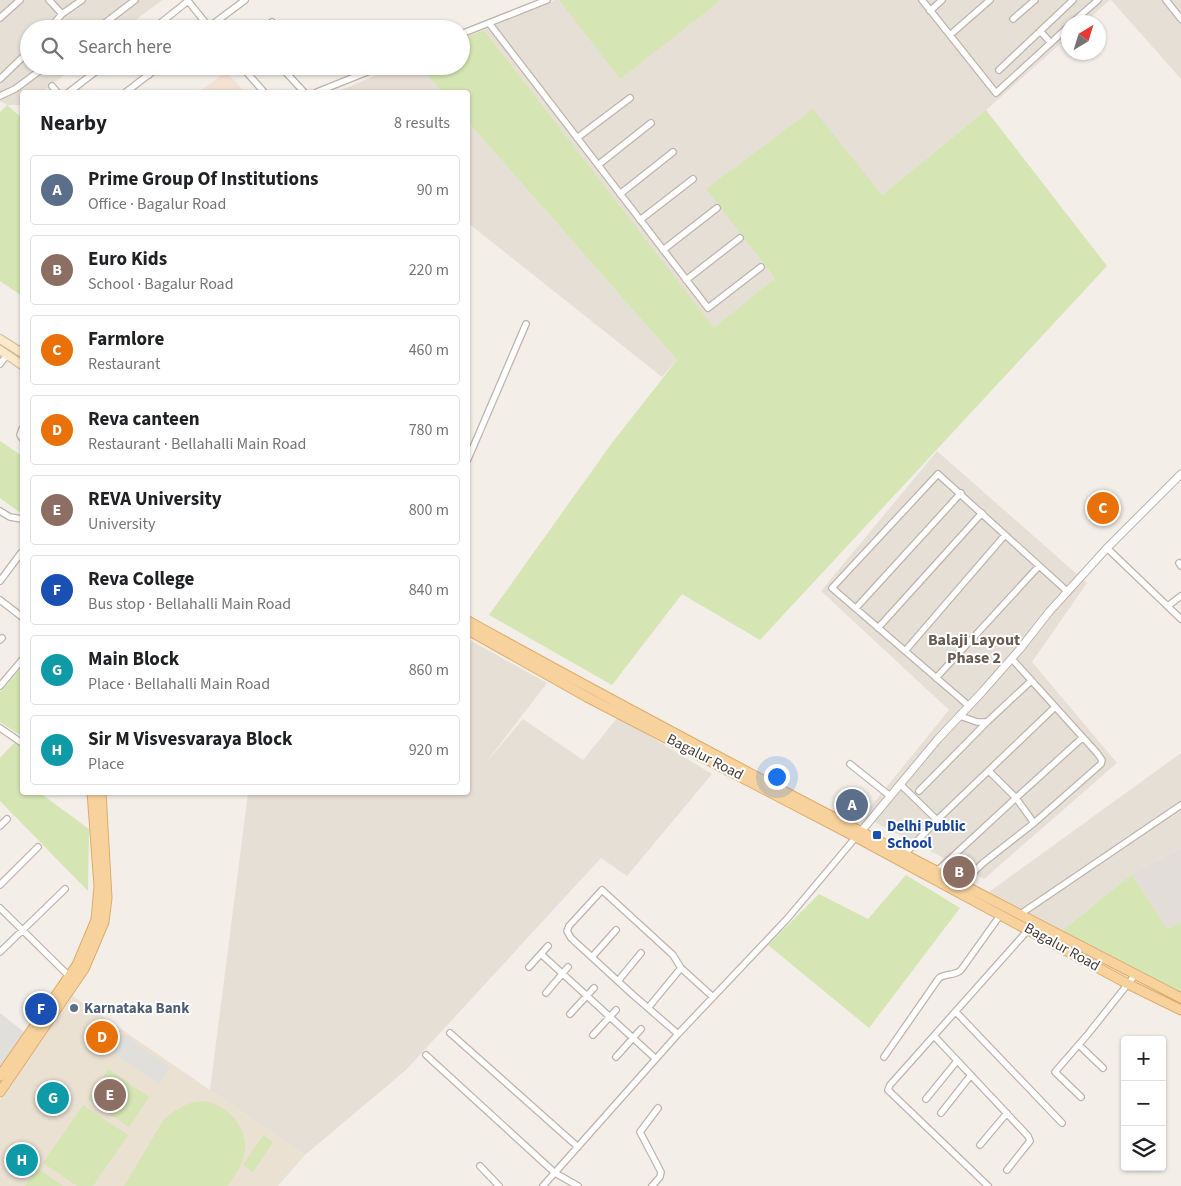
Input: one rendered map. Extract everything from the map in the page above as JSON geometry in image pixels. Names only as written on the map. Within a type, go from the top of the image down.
[{"type":"main road","points":[[0,340],[20,352]]},
{"type":"main road","points":[[4,353],[20,364]]},
{"type":"main road","name":"Bagalur Road","points":[[470,622],[628,713]]},
{"type":"main road","name":"Bagalur Road","points":[[470,631],[858,834],[1001,914],[1017,918],[1029,929],[1128,984],[1181,1010]]},
{"type":"main road","points":[[0,1076],[73,979],[84,969],[104,922],[107,898],[98,795]]},
{"type":"main road","name":"Bagalur Road","points":[[858,834],[937,871],[1017,918],[1181,998]]},
{"type":"main road","points":[[0,1092],[73,979]]},
{"type":"street","points":[[0,18],[20,0]]},
{"type":"street","points":[[49,0],[62,14]]},
{"type":"street","points":[[57,20],[82,0]]},
{"type":"street","points":[[109,20],[135,0]]},
{"type":"street","points":[[219,20],[245,0]]},
{"type":"street","points":[[470,30],[546,0]]},
{"type":"street","points":[[922,0],[996,93],[1061,34]]},
{"type":"street","points":[[930,11],[942,0]]},
{"type":"street","points":[[950,35],[990,0]]},
{"type":"street","points":[[1013,19],[1035,0]]},
{"type":"street","points":[[998,70],[1073,0]]},
{"type":"street","points":[[1082,15],[1098,0]]},
{"type":"street","points":[[1166,0],[1181,19]]},
{"type":"street","points":[[165,20],[189,1],[203,20]]},
{"type":"street","points":[[489,23],[708,308],[761,267]]},
{"type":"street","points":[[1040,31],[1051,43]]},
{"type":"street","points":[[0,79],[20,59]]},
{"type":"street","points":[[0,97],[34,75]]},
{"type":"street","points":[[72,90],[92,75]]},
{"type":"street","points":[[129,90],[149,75]]},
{"type":"street","points":[[248,75],[262,90]]},
{"type":"street","points":[[288,75],[302,90]]},
{"type":"street","points":[[321,90],[359,75]]},
{"type":"street","points":[[52,86],[55,90]]},
{"type":"street","points":[[577,138],[630,98]]},
{"type":"street","points":[[598,165],[651,123]]},
{"type":"street","points":[[620,194],[673,152]]},
{"type":"street","points":[[640,220],[693,179]]},
{"type":"street","points":[[663,250],[717,208]]},
{"type":"street","points":[[686,280],[740,238]]},
{"type":"street","points":[[470,454],[526,324]]},
{"type":"street","points":[[0,364],[4,353]]},
{"type":"street","points":[[969,706],[832,588],[938,474],[1068,592]]},
{"type":"street","points":[[543,1186],[656,1058],[787,919],[938,739],[1012,659],[1107,548],[1181,474]]},
{"type":"street","points":[[856,608],[960,494]]},
{"type":"street","points":[[0,511],[10,517],[20,519]]},
{"type":"street","points":[[878,628],[982,513]]},
{"type":"street","points":[[906,651],[1005,535]]},
{"type":"street","points":[[1107,548],[1181,619]]},
{"type":"street","points":[[0,581],[20,554]]},
{"type":"street","points":[[936,678],[1040,566]]},
{"type":"street","points":[[1168,606],[1181,596]]},
{"type":"street","points":[[0,600],[20,615]]},
{"type":"street","points":[[961,884],[983,863],[1101,764],[1102,760],[1012,659]]},
{"type":"street","points":[[0,686],[20,662]]},
{"type":"street","points":[[919,791],[987,722],[1031,681]]},
{"type":"street","points":[[904,855],[936,820],[1055,707]]},
{"type":"street","points":[[960,716],[977,722],[987,722]]},
{"type":"street","points":[[0,728],[20,742]]},
{"type":"street","points":[[937,871],[1082,738]]},
{"type":"street","points":[[850,764],[890,796]]},
{"type":"street","points":[[989,771],[1016,798],[1034,822]]},
{"type":"street","points":[[900,784],[936,820]]},
{"type":"street","points":[[1017,918],[1181,805]]},
{"type":"street","points":[[0,826],[7,819]]},
{"type":"street","points":[[0,885],[38,846]]},
{"type":"street","points":[[0,952],[65,889]]},
{"type":"street","points":[[678,1034],[571,938],[567,931],[569,926],[602,890],[673,955],[681,968],[713,997]]},
{"type":"street","points":[[0,908],[73,979]]},
{"type":"street","points":[[884,1057],[939,978],[943,975],[958,973],[962,970],[1001,914]]},
{"type":"street","points":[[988,1186],[888,1090],[890,1085],[1029,929]]},
{"type":"street","points":[[592,957],[616,930]]},
{"type":"street","points":[[529,967],[548,946]]},
{"type":"street","points":[[618,981],[641,953]]},
{"type":"street","points":[[541,954],[656,1058]]},
{"type":"street","points":[[546,993],[568,968]]},
{"type":"street","points":[[648,1008],[681,968]]},
{"type":"street","points":[[1081,1096],[1055,1072],[1136,975]]},
{"type":"street","points":[[570,1014],[594,988]]},
{"type":"street","points":[[593,1035],[616,1010]]},
{"type":"street","points":[[956,1012],[1062,1123]]},
{"type":"street","points":[[616,1057],[641,1028]]},
{"type":"street","points":[[450,1033],[578,1147]]},
{"type":"street","points":[[935,1036],[1028,1136],[1030,1141],[1007,1170]]},
{"type":"street","points":[[1079,1045],[1103,1068]]},
{"type":"street","points":[[426,1055],[555,1173],[578,1186]]},
{"type":"street","points":[[926,1099],[957,1061]]},
{"type":"street","points":[[941,1113],[971,1075]]},
{"type":"street","points":[[652,1186],[660,1177],[661,1172],[640,1132],[658,1108]]},
{"type":"street","points":[[980,1145],[1007,1113]]},
{"type":"street","points":[[480,1166],[499,1186]]},
{"type":"shaded area","points":[[0,0],[162,0],[136,20],[20,20],[20,75],[64,75],[45,90],[20,90],[20,105],[7,105],[0,101]]},
{"type":"shaded area","points":[[559,0],[620,78],[719,2],[717,0],[1110,0],[1093,15],[1061,15],[1061,43],[986,110],[882,195],[707,189],[775,278],[714,329],[484,30]]},
{"type":"shaded area","points":[[1111,0],[1181,0],[1181,79]]},
{"type":"shaded area","points":[[222,75],[229,75],[243,90],[202,90]]},
{"type":"shaded area","points":[[376,75],[427,75],[440,90],[342,90]]},
{"type":"shaded area","points":[[470,124],[677,360],[662,377],[470,225]]},
{"type":"shaded area","points":[[937,451],[1087,583],[1032,662],[1117,763],[984,879],[863,816],[949,710],[821,591]]},
{"type":"shaded area","points":[[470,640],[547,683],[484,765],[523,719],[583,760],[618,717],[712,774],[627,876],[601,858],[406,1070],[305,1155],[210,1090],[248,795],[470,795]]},
{"type":"shaded area","points":[[1181,753],[1181,848],[1132,874],[1062,931],[989,892]]},
{"type":"shaded area","points":[[1181,848],[1181,922],[1167,929],[1132,874]]},
{"type":"shaded area","points":[[73,996],[305,1155],[278,1186],[0,1186],[0,1100]]},
{"type":"shaded area","points":[[0,1013],[24,1032],[0,1067]]},
{"type":"shaded area","points":[[112,1031],[121,1037],[124,1034],[170,1068],[159,1084],[112,1051],[117,1044],[108,1038]]},
{"type":"green space","points":[[559,0],[717,0],[719,2],[620,79]]},
{"type":"green space","points":[[484,30],[714,328],[775,278],[706,189],[813,109],[882,195],[986,110],[1107,266],[760,640],[682,594],[612,685],[489,615],[612,443],[677,360],[470,124],[470,90],[440,90],[427,75],[470,75],[470,35]]},
{"type":"green space","points":[[7,105],[20,116],[20,295],[0,281],[0,112]]},
{"type":"green space","points":[[0,441],[20,455],[20,513],[0,498]]},
{"type":"green space","points":[[20,669],[20,735],[0,722],[0,692]]},
{"type":"green space","points":[[15,742],[20,745],[20,795],[43,795],[89,829],[88,891],[0,801],[0,758]]},
{"type":"green space","points":[[1132,874],[1167,929],[1181,922],[1181,993],[1062,931]]},
{"type":"green space","points":[[906,875],[960,908],[869,1028],[768,945],[819,894],[868,919]]},
{"type":"green space","points":[[108,1069],[149,1097],[129,1127],[88,1099]]},
{"type":"green space","points":[[202,1101],[220,1106],[227,1111],[234,1117],[243,1133],[245,1151],[243,1160],[228,1186],[124,1186],[164,1119],[182,1107]]},
{"type":"green space","points":[[83,1105],[128,1135],[93,1186],[77,1186],[43,1163]]},
{"type":"green space","points":[[263,1135],[273,1142],[253,1172],[243,1165]]},
{"type":"green space","points":[[37,1168],[63,1186],[25,1186]]},
{"type":"place","name":"Farmlore","points":[[1103,508]]},
{"type":"place","name":"Prime Group Of Institutions","points":[[852,805]]},
{"type":"place","name":"Delhi Public School","points":[[877,835]]},
{"type":"place","name":"Euro Kids","points":[[959,872]]},
{"type":"place","name":"Karnataka Bank","points":[[74,1008]]},
{"type":"place","name":"Reva College","points":[[41,1009]]},
{"type":"place","name":"Reva canteen","points":[[102,1037]]},
{"type":"place","name":"REVA University","points":[[110,1095]]},
{"type":"place","name":"Main Block","points":[[53,1098]]},
{"type":"place","name":"Sir M Visvesvaraya Block","points":[[22,1160]]},
{"type":"district","name":"Balaji Layout Phase 2","points":[[974,649]]}]
